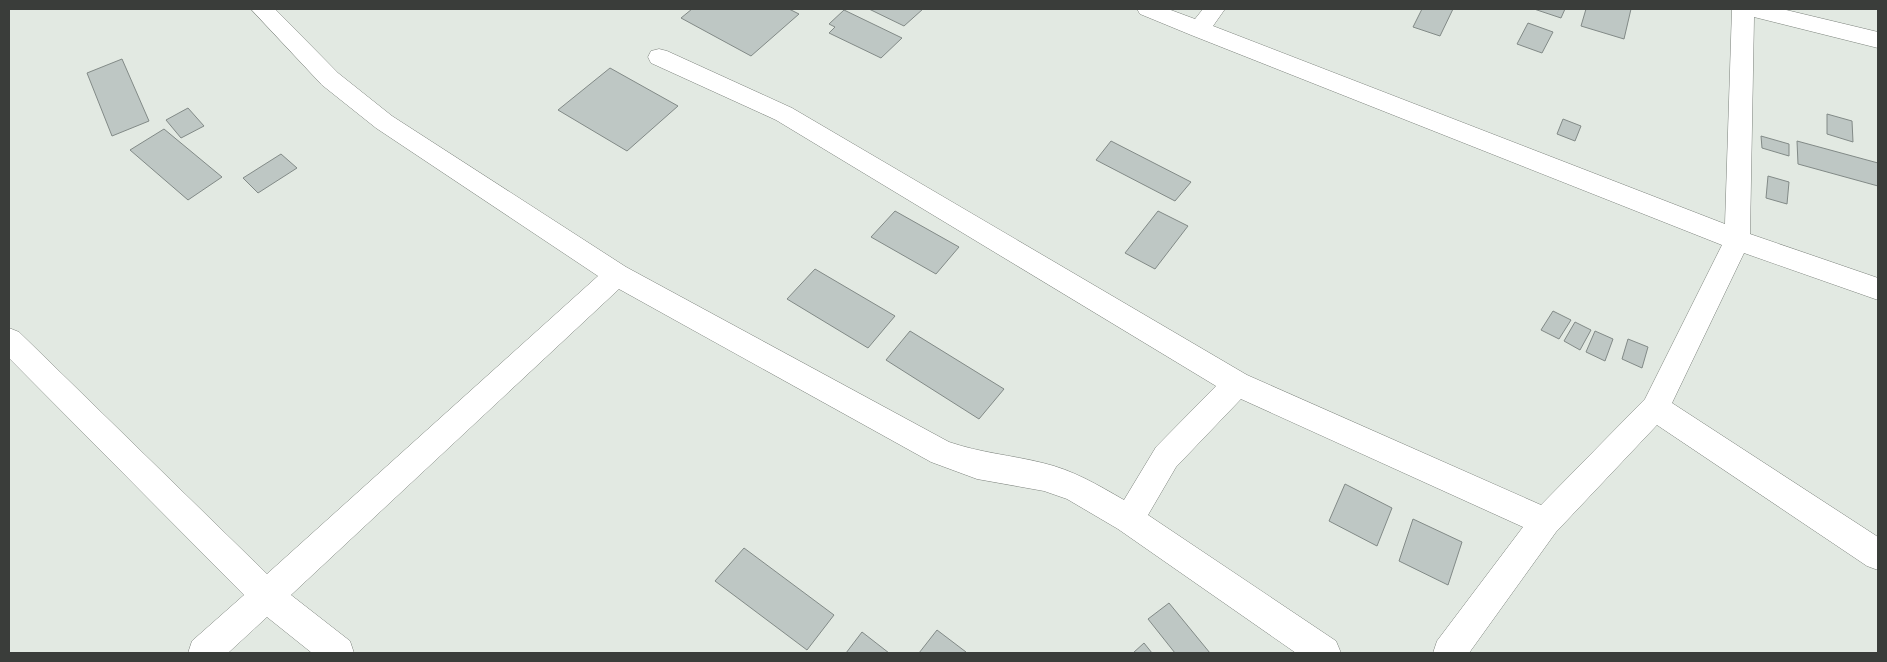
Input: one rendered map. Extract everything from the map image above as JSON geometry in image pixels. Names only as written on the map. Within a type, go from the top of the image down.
[{"type":"street","points":[[262,9],[330,79],[384,122],[617,275],[941,453],[977,464],[1044,477],[1076,488],[1129,519],[1324,653]]},
{"type":"street","points":[[1148,9],[1737,240],[1878,289]]},
{"type":"street","points":[[1199,30],[1214,9]]},
{"type":"street","points":[[1449,653],[1544,522],[1655,408],[1737,240],[1743,9]]},
{"type":"street","points":[[1753,9],[1878,40]]},
{"type":"street","points":[[659,57],[784,114],[1237,384],[1544,522]]},
{"type":"street","points":[[204,653],[617,275]]},
{"type":"street","points":[[9,340],[267,596],[338,653]]},
{"type":"street","points":[[1129,519],[1166,457],[1237,384]]},
{"type":"street","points":[[1655,408],[1878,555]]},
{"type":"building","points":[[692,9],[789,9],[799,14],[751,56],[681,18]]},
{"type":"building","points":[[869,9],[923,9],[904,26]]},
{"type":"building","points":[[1422,9],[1453,9],[1440,36],[1413,27]]},
{"type":"building","points":[[1534,9],[1565,9],[1561,18]]},
{"type":"building","points":[[1586,9],[1631,9],[1624,39],[1581,26]]},
{"type":"building","points":[[844,10],[902,38],[881,58],[829,33],[835,27],[829,24]]},
{"type":"building","points":[[1528,23],[1553,32],[1542,53],[1517,44]]},
{"type":"building","points":[[122,59],[149,121],[112,136],[87,73]]},
{"type":"building","points":[[610,68],[678,106],[627,151],[558,110]]},
{"type":"building","points":[[188,108],[204,126],[181,138],[166,120]]},
{"type":"building","points":[[1827,114],[1852,121],[1853,142],[1827,134]]},
{"type":"building","points":[[1563,119],[1581,126],[1575,141],[1557,134]]},
{"type":"building","points":[[164,129],[222,177],[188,200],[130,150]]},
{"type":"building","points":[[1761,136],[1789,144],[1789,156],[1762,148]]},
{"type":"building","points":[[1111,141],[1191,182],[1175,201],[1096,160]]},
{"type":"building","points":[[1797,141],[1878,163],[1878,186],[1798,164]]},
{"type":"building","points":[[281,154],[297,168],[258,193],[243,178]]},
{"type":"building","points":[[1768,176],[1789,182],[1787,204],[1766,198]]},
{"type":"building","points":[[895,211],[959,247],[936,274],[871,237]]},
{"type":"building","points":[[1158,211],[1188,226],[1155,269],[1125,253]]},
{"type":"building","points":[[815,269],[895,316],[868,348],[787,299]]},
{"type":"building","points":[[1553,311],[1571,320],[1559,339],[1541,330]]},
{"type":"building","points":[[1575,322],[1591,330],[1580,350],[1564,341]]},
{"type":"building","points":[[910,331],[1004,389],[979,419],[886,360]]},
{"type":"building","points":[[1595,331],[1613,339],[1605,361],[1586,352]]},
{"type":"building","points":[[1628,339],[1648,347],[1642,368],[1622,359]]},
{"type":"building","points":[[1345,484],[1392,508],[1377,546],[1329,521]]},
{"type":"building","points":[[1413,519],[1462,542],[1448,585],[1399,561]]},
{"type":"building","points":[[744,548],[834,615],[807,650],[715,581]]},
{"type":"building","points":[[1169,603],[1210,653],[1175,653],[1148,619]]},
{"type":"building","points":[[937,630],[966,652],[919,653]]},
{"type":"building","points":[[862,632],[889,653],[846,653]]},
{"type":"building","points":[[1144,643],[1152,653],[1133,653]]}]
